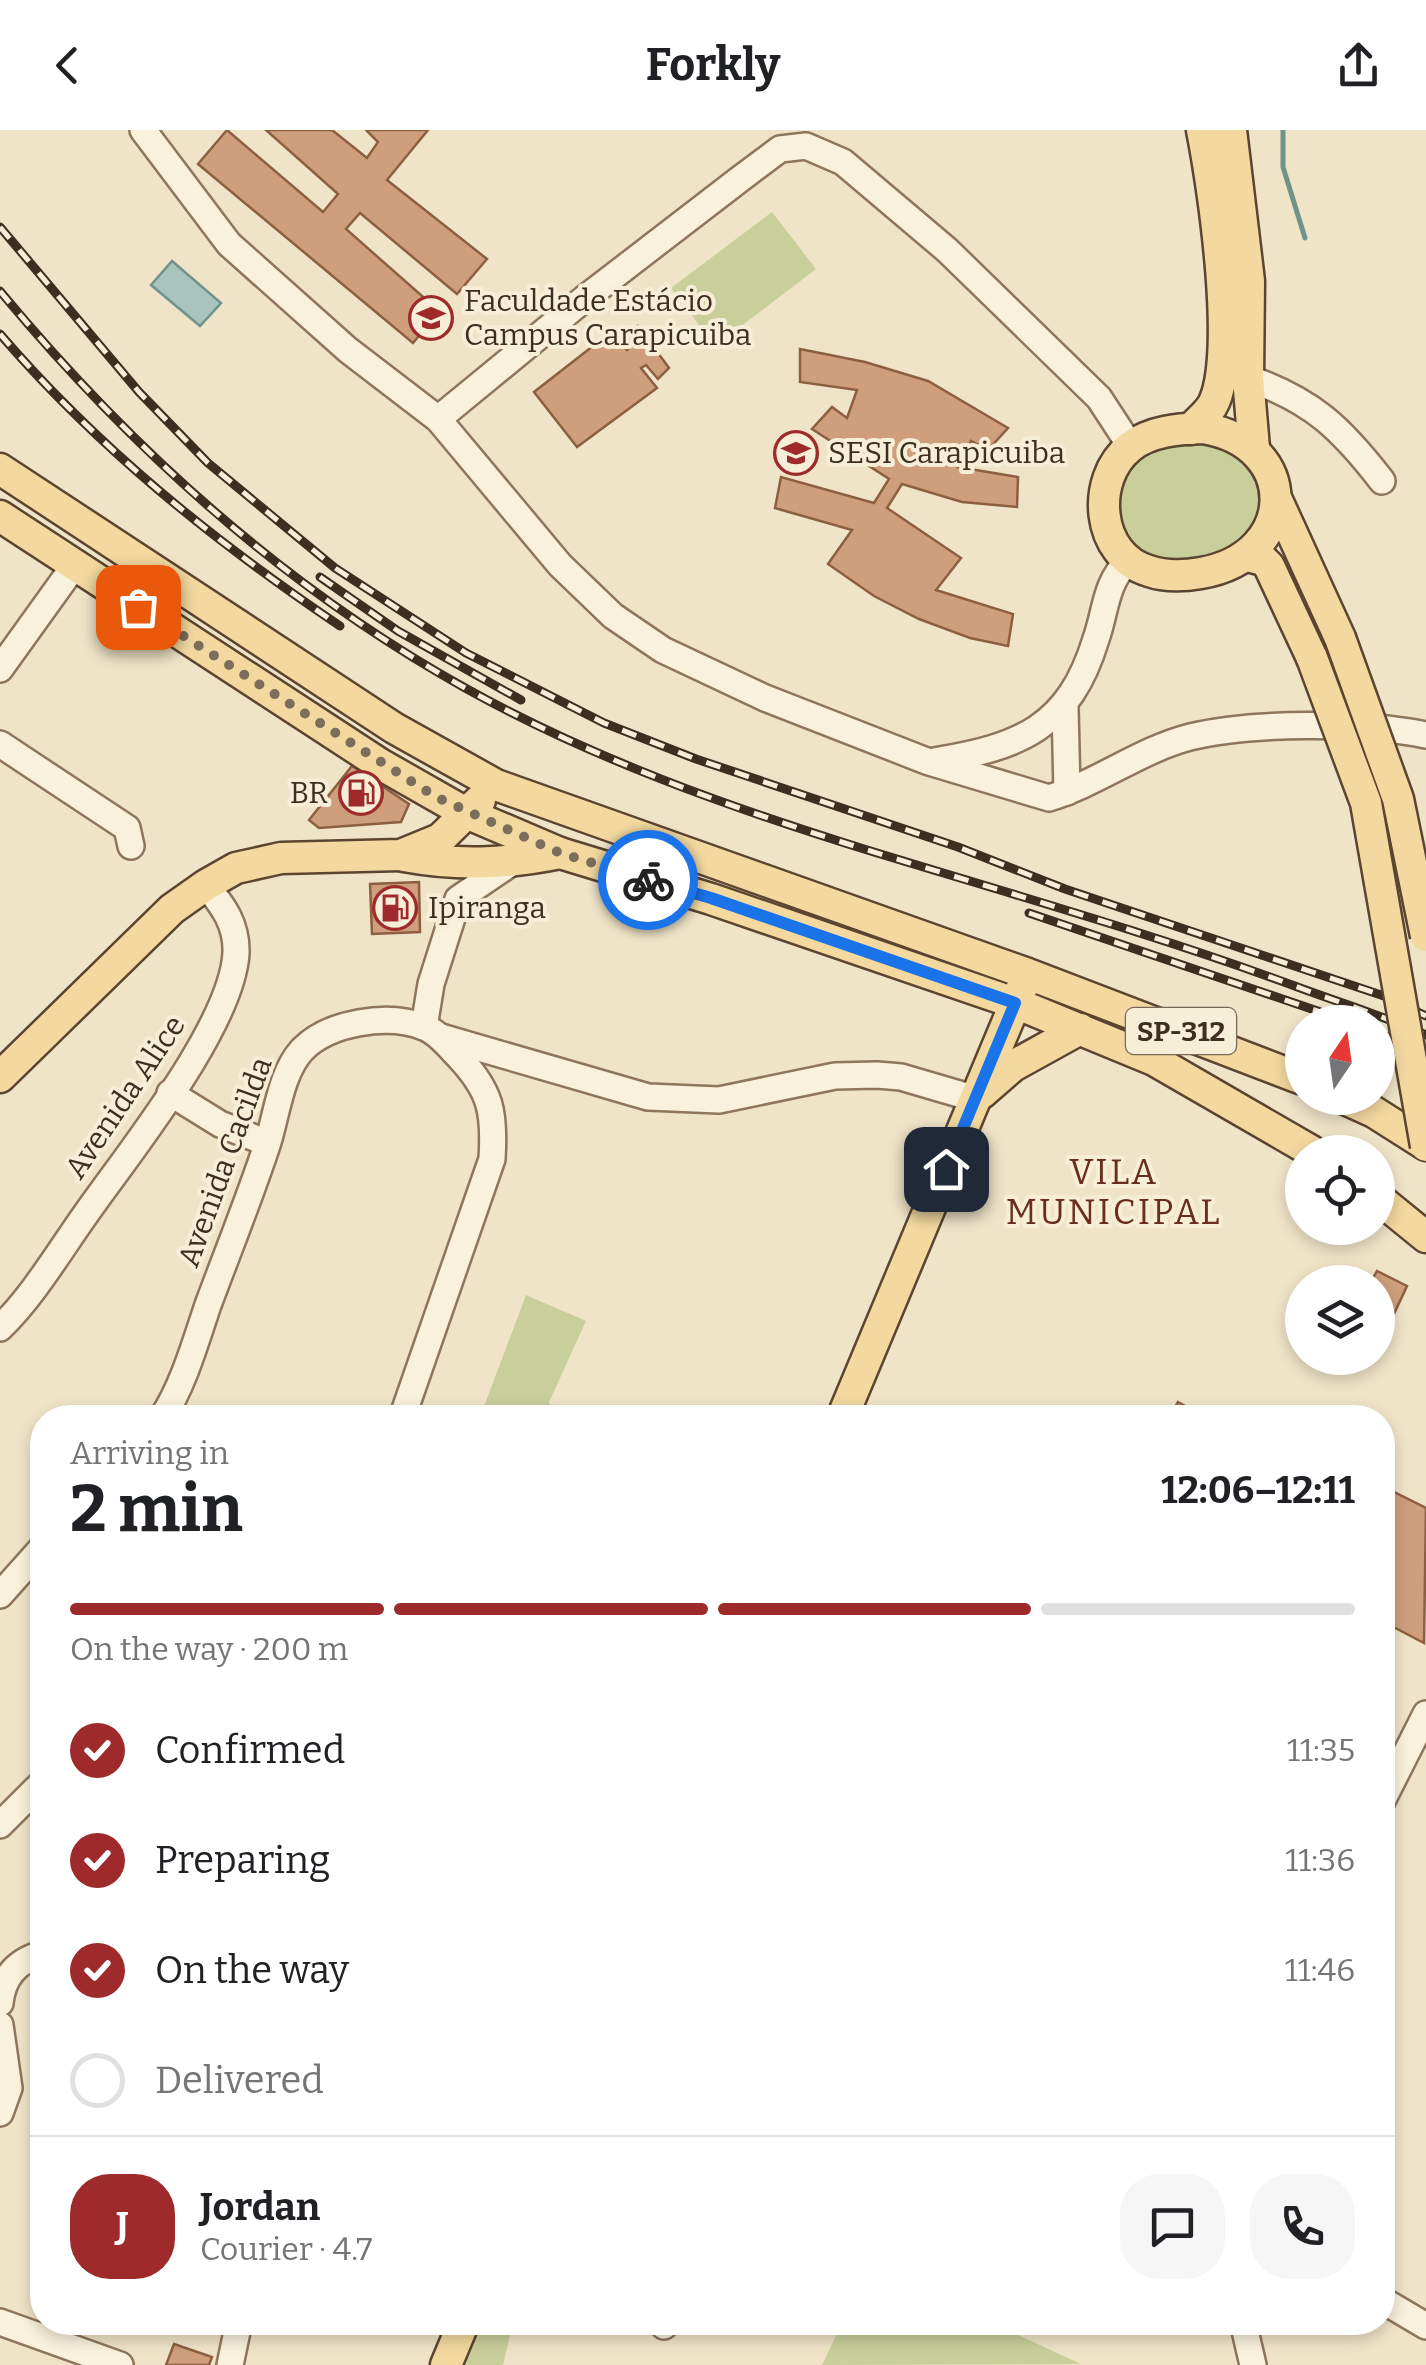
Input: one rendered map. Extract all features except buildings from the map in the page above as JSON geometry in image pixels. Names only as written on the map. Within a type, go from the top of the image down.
[{"type":"main road","points":[[1190,428],[1213,405],[1223,362],[1218,245],[1202,130]]},
{"type":"main road","points":[[1231,130],[1248,281],[1248,378],[1254,448],[1275,483],[1272,526],[1248,556],[1214,570],[1180,576],[1144,570],[1128,561],[1109,534],[1103,496],[1107,478],[1130,447],[1163,432],[1190,428],[1230,434],[1254,448]]},
{"type":"main road","name":"SP-312","points":[[0,469],[394,728],[496,785],[1028,974],[1285,1072]]},
{"type":"main road","points":[[1276,498],[1340,638],[1398,799],[1426,936]]},
{"type":"main road","name":"SP-312","points":[[0,516],[380,764],[466,813],[560,853],[711,898],[1015,1003],[1154,1060],[1285,1136]]},
{"type":"main road","points":[[1248,556],[1269,566],[1312,658],[1354,765],[1369,817],[1426,1146]]},
{"type":"main road","points":[[401,855],[440,839],[496,785]]},
{"type":"main road","points":[[0,1077],[172,909],[236,868],[281,858],[401,855],[443,864],[511,863],[560,853]]},
{"type":"main road","points":[[847,1405],[1028,974]]},
{"type":"main road","points":[[976,1099],[1013,1066],[1080,1030]]},
{"type":"main road","points":[[1379,1115],[1426,1146]]},
{"type":"main road","points":[[1395,1212],[1426,1238]]},
{"type":"main road","points":[[446,2365],[459,2335]]},
{"type":"street","points":[[143,130],[229,244],[348,350],[438,419],[560,565],[612,616],[663,650],[765,698],[929,762],[1049,798],[1116,766],[1189,738],[1252,729],[1346,725],[1426,735]]},
{"type":"street","points":[[438,419],[584,298],[740,178],[780,149],[806,146],[823,151],[858,173],[947,250],[1099,398],[1130,447]]},
{"type":"street","points":[[1248,378],[1281,390],[1348,436],[1382,481]]},
{"type":"street","points":[[1067,792],[1065,707],[1097,638],[1109,586],[1128,561]]},
{"type":"street","points":[[0,669],[74,566]]},
{"type":"street","points":[[929,762],[1000,749],[1065,707]]},
{"type":"street","points":[[0,744],[127,828],[132,846],[0,763]]},
{"type":"street","points":[[407,1405],[492,1159],[494,1128],[492,1107],[484,1087],[432,1032],[431,984],[458,900],[511,863]]},
{"type":"street","points":[[443,864],[458,900]]},
{"type":"street","name":"Avenida Alice","points":[[0,1328],[48,1267],[170,1093],[226,998],[236,955],[233,927],[227,912],[206,885]]},
{"type":"street","name":"Avenida Cacilda","points":[[168,1405],[182,1378],[267,1143],[286,1080],[299,1053],[313,1041],[346,1027],[397,1022],[648,1097],[719,1100],[836,1076],[877,1075],[901,1077],[976,1099]]},
{"type":"street","points":[[170,1093],[220,1124],[267,1143]]},
{"type":"street","points":[[0,1596],[30,1562]]},
{"type":"street","points":[[1395,1775],[1426,1714]]},
{"type":"street","points":[[0,1825],[30,1795]]},
{"type":"street","points":[[0,2003],[10,1972],[30,1959]]},
{"type":"street","points":[[0,2025],[9,2088],[0,2113]]},
{"type":"street","points":[[1395,2308],[1426,2326]]},
{"type":"street","points":[[0,2322],[30,2333]]},
{"type":"street","points":[[36,2335],[120,2365]]},
{"type":"street","points":[[230,2365],[236,2335]]},
{"type":"street","points":[[1246,2335],[1253,2365]]},
{"type":"green space","points":[[772,212],[816,269],[715,346],[671,288]]},
{"type":"green space","points":[[1202,443],[1234,454],[1252,471],[1260,506],[1252,529],[1224,551],[1191,559],[1171,560],[1145,554],[1129,540],[1121,522],[1118,500],[1122,484],[1140,461],[1169,448]]},
{"type":"green space","points":[[526,1295],[586,1321],[550,1405],[485,1405]]},
{"type":"green space","points":[[468,2335],[510,2335],[503,2365],[455,2365]]},
{"type":"green space","points":[[836,2335],[1018,2335],[1081,2364],[822,2365]]},
{"type":"water","points":[[172,261],[221,303],[200,326],[151,285]]},
{"type":"waterway","points":[[1283,130],[1283,167],[1305,238]]},
{"type":"railway","points":[[0,227],[139,392],[208,463],[335,568],[466,653],[604,723],[696,759],[1384,996],[1426,1016]]},
{"type":"railway","points":[[0,291],[103,406],[215,512],[274,561],[400,649],[514,714],[612,759],[762,816],[1194,951],[1426,1035]]},
{"type":"railway","points":[[0,334],[118,455],[203,527],[340,626]]},
{"type":"railway","points":[[320,577],[398,631],[521,700]]},
{"type":"railway","points":[[1029,913],[1300,1005]]},
{"type":"railway","points":[[1395,1040],[1426,1053]]},
{"type":"way so far","points":[[138,607],[436,797],[560,853],[648,880]]},
{"type":"place","name":"Faculdade Estácio Campus Carapicuiba","points":[[431,318]]},
{"type":"place","name":"SESI Carapicuiba","points":[[796,453]]},
{"type":"place","name":"BR","points":[[361,793]]},
{"type":"place","name":"Ipiranga","points":[[395,908]]},
{"type":"district","name":"VILA MUNICIPAL","points":[[1114,1192]]},
{"type":"route","points":[[648,880],[1015,1003],[946,1169]]}]
